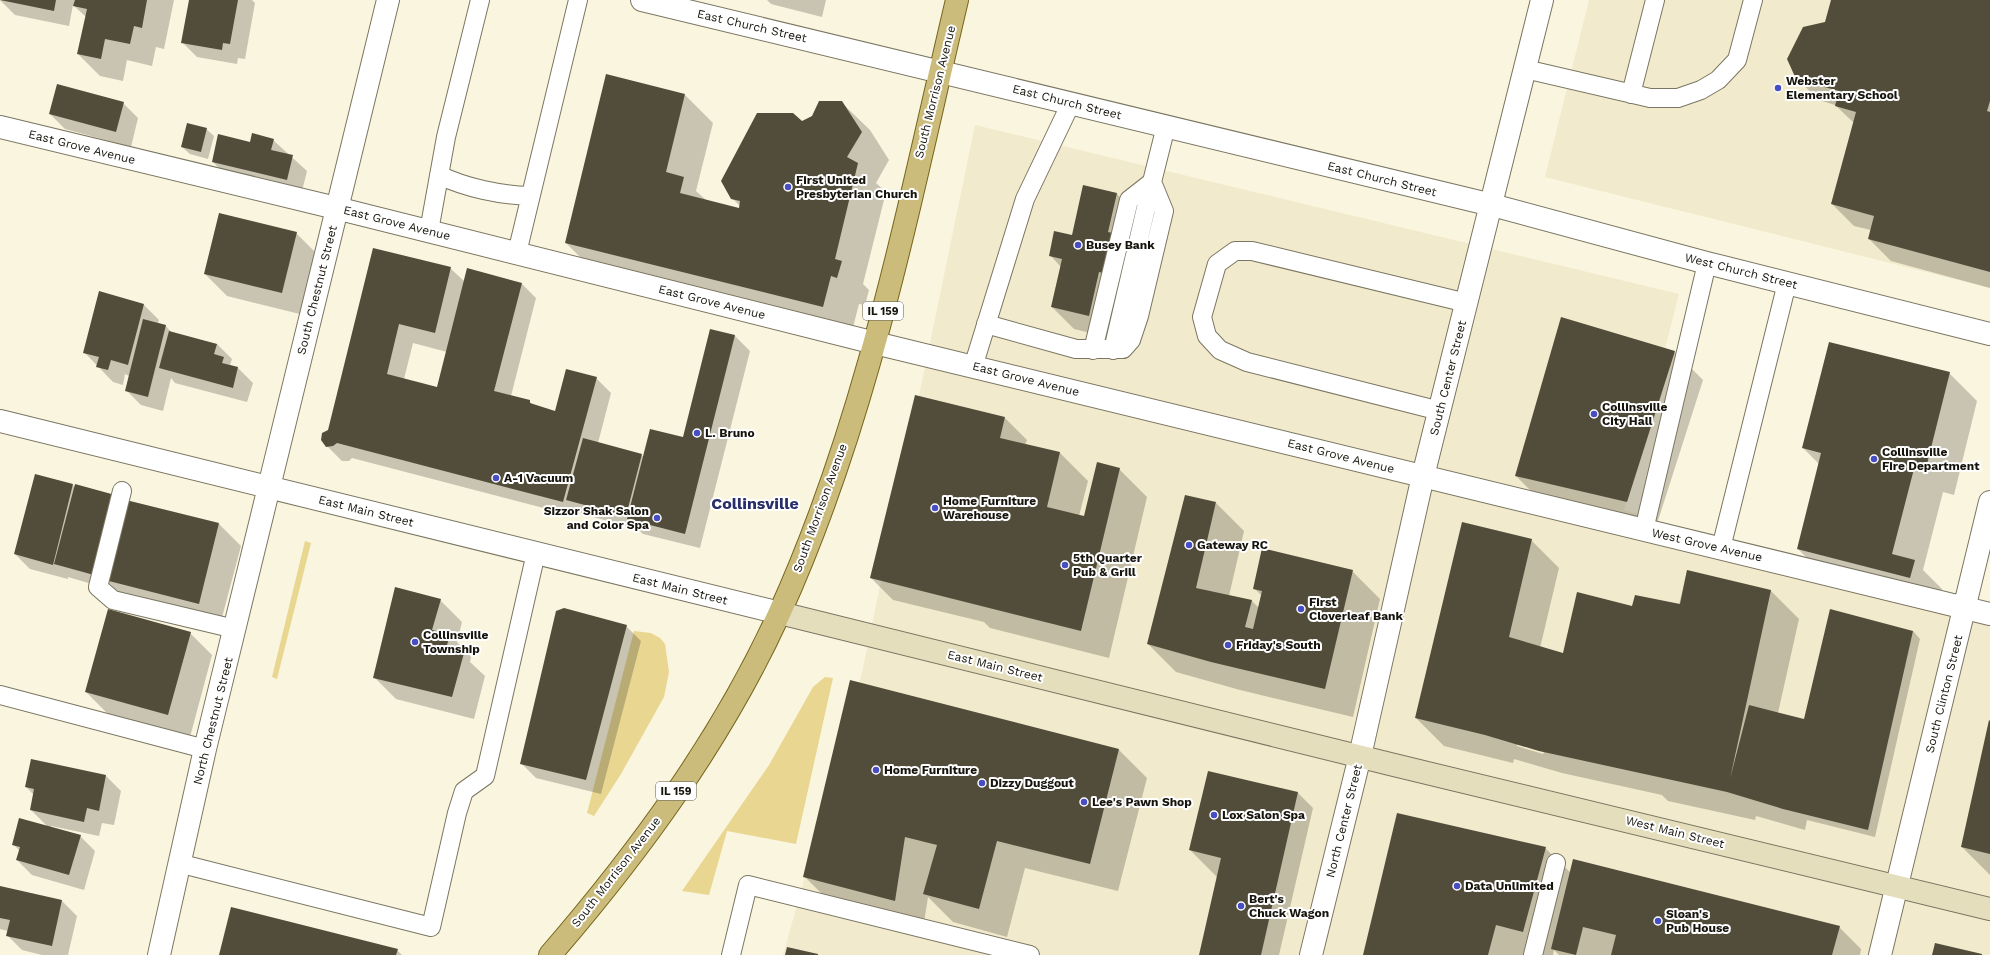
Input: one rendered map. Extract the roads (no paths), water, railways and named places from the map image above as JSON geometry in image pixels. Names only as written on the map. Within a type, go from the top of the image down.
[{"type":"main road","name":"South Morrison Avenue","points":[[550,955],[585,914],[650,831],[719,727],[754,666],[780,613],[805,551],[844,445],[875,343],[957,0]]},
{"type":"main road","name":"East Main Street","points":[[780,613],[1360,756]]},
{"type":"main road","name":"West Main Street","points":[[1360,756],[1990,909]]},
{"type":"street","name":"South Chestnut Street","points":[[268,487],[388,0]]},
{"type":"street","name":"East Church Street","points":[[642,0],[1492,205]]},
{"type":"street","name":"South Center Street","points":[[1360,756],[1423,476],[1492,205],[1542,0]]},
{"type":"street","name":"East Grove Avenue","points":[[0,127],[336,208],[875,343],[1423,476]]},
{"type":"street","name":"West Church Street","points":[[1492,205],[1787,283],[1990,334]]},
{"type":"street","name":"East Main Street","points":[[0,421],[780,613]]},
{"type":"street","name":"West Grove Avenue","points":[[1423,476],[1990,614]]},
{"type":"street","name":"North Chestnut Street","points":[[159,955],[178,863],[268,487]]},
{"type":"street","name":"South Clinton Street","points":[[1880,955],[1990,502]]},
{"type":"street","name":"North Center Street","points":[[1311,955],[1360,756]]},
{"type":"lane","points":[[429,232],[446,137],[480,0]]},
{"type":"lane","points":[[516,253],[578,0]]},
{"type":"lane","points":[[1631,94],[1655,0]]},
{"type":"lane","points":[[1525,69],[1650,98],[1678,98],[1701,90],[1718,80],[1737,60],[1753,0]]},
{"type":"lane","points":[[973,367],[1025,200],[1071,103]]},
{"type":"lane","points":[[986,324],[1076,349],[1123,349],[1132,340],[1164,211],[1152,182],[1166,126]]},
{"type":"lane","points":[[439,175],[455,183],[512,196],[530,196]]},
{"type":"lane","points":[[1093,350],[1129,200],[1152,182]]},
{"type":"lane","points":[[1440,410],[1247,362],[1220,350],[1207,336],[1202,317],[1217,264],[1235,251],[1252,251],[1467,303]]},
{"type":"lane","points":[[1644,530],[1707,262]]},
{"type":"lane","points":[[1721,548],[1787,283]]},
{"type":"lane","points":[[122,491],[98,587],[113,600],[235,629]]},
{"type":"lane","points":[[178,863],[431,927],[457,813],[464,791],[485,776],[536,553]]},
{"type":"lane","points":[[0,695],[205,749]]},
{"type":"lane","points":[[1533,955],[1556,863]]},
{"type":"lane","points":[[731,955],[748,885],[1030,955]]},
{"type":"place","name":"Webster Elementary School","points":[[1778,88]]},
{"type":"place","name":"First United Presbyterian Church","points":[[788,187]]},
{"type":"place","name":"Busey Bank","points":[[1078,245]]},
{"type":"place","name":"Collinsville City Hall","points":[[1594,414]]},
{"type":"place","name":"L. Bruno","points":[[697,433]]},
{"type":"place","name":"Collinsville Fire Department","points":[[1874,459]]},
{"type":"place","name":"A-1 Vacuum","points":[[496,478]]},
{"type":"place","name":"Home Furniture Warehouse","points":[[935,508]]},
{"type":"place","name":"Sizzor Shak Salon and Color Spa","points":[[657,518]]},
{"type":"place","name":"Gateway RC","points":[[1189,545]]},
{"type":"place","name":"5th Quarter Pub & Grill","points":[[1065,565]]},
{"type":"place","name":"First Cloverleaf Bank","points":[[1301,609]]},
{"type":"place","name":"Collinsville Township","points":[[415,642]]},
{"type":"place","name":"Friday's South","points":[[1228,645]]},
{"type":"place","name":"Home Furniture","points":[[876,770]]},
{"type":"place","name":"Dizzy Duggout","points":[[982,783]]},
{"type":"place","name":"Lee's Pawn Shop","points":[[1084,802]]},
{"type":"place","name":"Lox Salon Spa","points":[[1214,815]]},
{"type":"place","name":"Data Unlimited","points":[[1457,886]]},
{"type":"place","name":"Bert's Chuck Wagon","points":[[1241,906]]},
{"type":"place","name":"Sloan's Pub House","points":[[1658,921]]},
{"type":"district","name":"Collinsville","points":[[755,503]]}]
